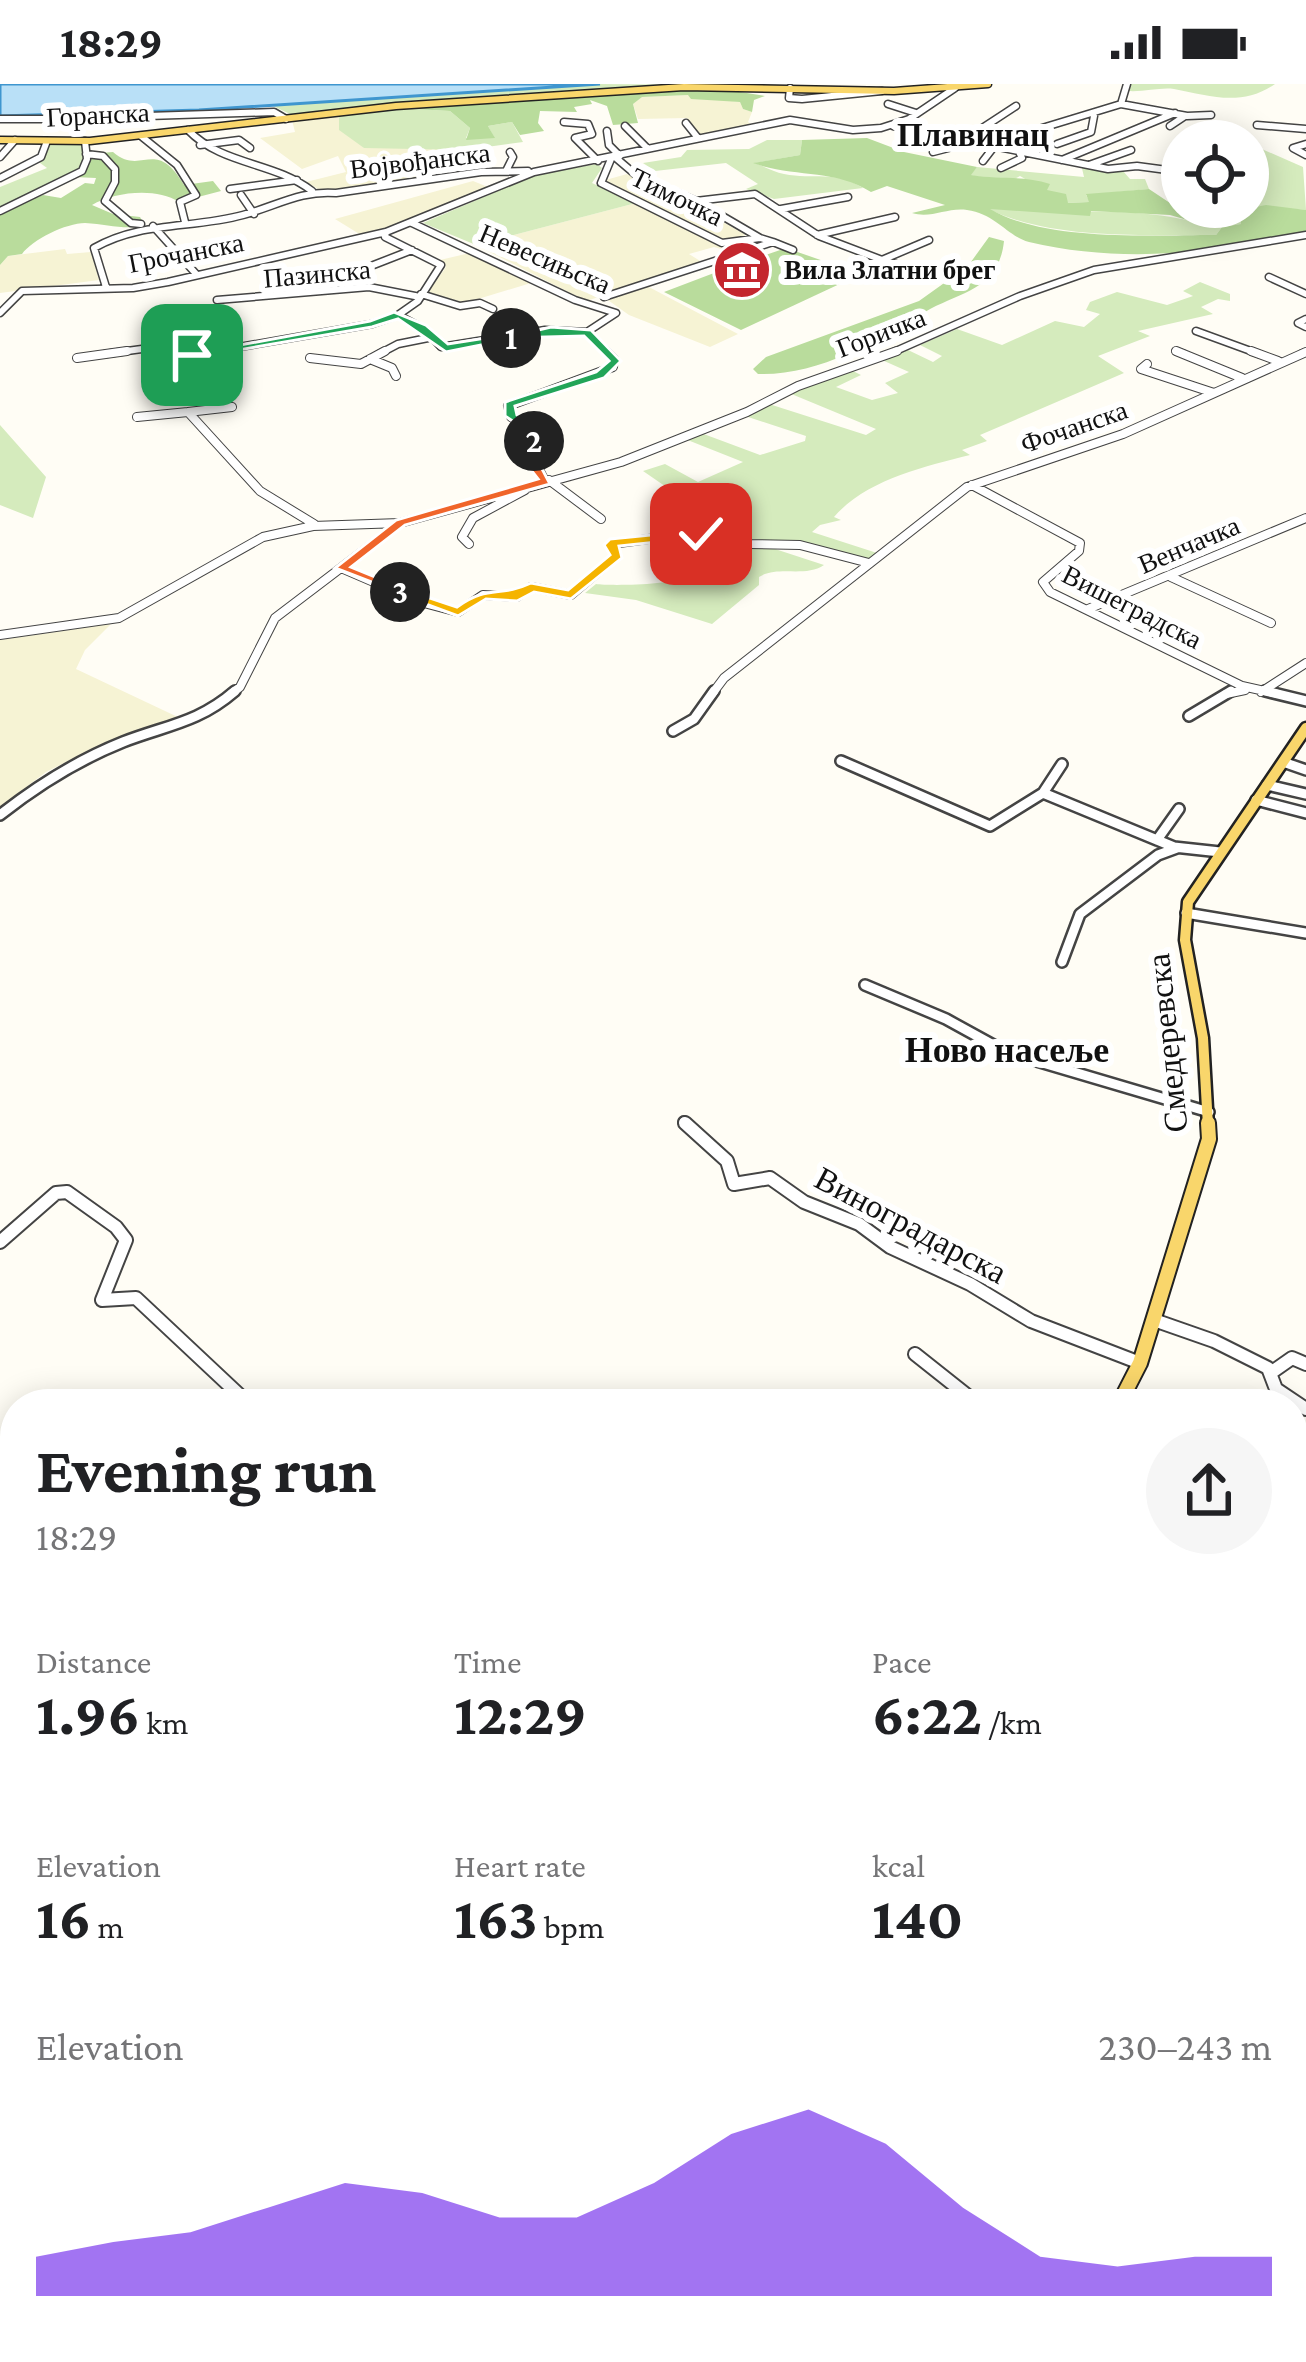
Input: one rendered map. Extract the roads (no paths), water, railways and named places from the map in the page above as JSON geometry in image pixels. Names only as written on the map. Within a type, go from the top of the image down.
[{"type":"main road","name":"Горанска","points":[[0,140],[85,141],[396,106],[684,87],[882,91],[988,84]]},
{"type":"main road","name":"Смедеревска","points":[[1126,1389],[1203,1168],[1209,1112],[1203,1035],[1186,947],[1186,914],[1196,885],[1306,728]]},
{"type":"street","points":[[1120,104],[1127,84]]},
{"type":"street","points":[[534,172],[792,119],[853,130],[890,125],[956,88]]},
{"type":"street","points":[[888,104],[916,113]]},
{"type":"street","points":[[1001,168],[1018,163],[1021,153],[1014,142],[1022,133],[1094,116],[1120,104],[1185,116],[1211,115]]},
{"type":"street","points":[[933,152],[966,141],[1016,106]]},
{"type":"street","points":[[86,118],[274,112],[286,119]]},
{"type":"street","points":[[1063,160],[1174,113]]},
{"type":"street","points":[[1057,144],[1091,132],[1094,116]]},
{"type":"street","points":[[1179,120],[1185,116]]},
{"type":"street","points":[[0,119],[49,119]]},
{"type":"street","points":[[564,122],[588,124],[593,133],[575,138],[598,161]]},
{"type":"street","points":[[686,123],[698,138]]},
{"type":"street","points":[[890,125],[1088,165],[1161,170]]},
{"type":"street","points":[[625,127],[647,148]]},
{"type":"street","points":[[1269,128],[1304,137]]},
{"type":"street","points":[[106,287],[94,248],[117,233],[254,214],[312,190],[301,180],[244,166],[200,145],[188,130]]},
{"type":"street","points":[[607,131],[616,158]]},
{"type":"street","points":[[141,136],[177,165],[196,195],[180,202],[185,222]]},
{"type":"street","points":[[1304,137],[1293,148],[1306,154]]},
{"type":"street","points":[[0,158],[15,140]]},
{"type":"street","points":[[200,145],[239,140],[250,148]]},
{"type":"street","points":[[0,178],[40,157],[47,141]]},
{"type":"street","points":[[0,211],[80,173],[87,165],[85,141]]},
{"type":"street","points":[[983,161],[993,148]]},
{"type":"street","points":[[1088,165],[1131,150]]},
{"type":"street","points":[[506,171],[513,157],[510,152]]},
{"type":"street","points":[[86,154],[103,156],[115,169],[115,182],[104,198],[109,205],[133,224],[163,224]]},
{"type":"street","points":[[547,154],[556,169]]},
{"type":"street","name":"Тимочка","points":[[616,158],[636,175],[760,238],[722,243],[602,182],[616,158]]},
{"type":"street","name":"Војвођанска","points":[[312,190],[336,193],[506,171],[534,172]]},
{"type":"street","name":"Грочанска","points":[[0,313],[22,291],[143,286],[386,232],[534,172]]},
{"type":"street","points":[[230,189],[301,180]]},
{"type":"street","name":"Тимочка","points":[[695,201],[751,194],[817,235],[931,275]]},
{"type":"street","points":[[241,195],[254,214]]},
{"type":"street","points":[[779,210],[848,197]]},
{"type":"street","points":[[817,235],[895,217]]},
{"type":"street","name":"Невесињска","points":[[412,223],[585,305],[616,313],[587,332],[614,359],[614,367],[509,404],[508,413],[537,433],[533,465],[547,481]]},
{"type":"street","points":[[152,226],[197,274]]},
{"type":"street","points":[[192,355],[372,324],[398,315],[421,296],[440,266],[385,237],[386,232]]},
{"type":"street","name":"Горичка","points":[[0,635],[118,618],[235,548],[317,526],[400,523],[622,462],[747,412],[798,386],[912,346],[1020,296],[1097,269],[1306,235]]},
{"type":"street","points":[[760,238],[793,250]]},
{"type":"street","points":[[882,260],[929,239]]},
{"type":"street","points":[[604,297],[773,242]]},
{"type":"street","points":[[716,271],[753,257],[722,243]]},
{"type":"street","points":[[371,266],[412,250]]},
{"type":"street","points":[[1269,277],[1306,294]]},
{"type":"street","name":"Пазинска","points":[[218,300],[370,287],[460,306],[480,303],[493,309]]},
{"type":"street","points":[[398,315],[422,327],[441,347],[545,331],[587,332]]},
{"type":"street","points":[[1196,331],[1278,361]]},
{"type":"street","points":[[310,358],[343,365],[428,338]]},
{"type":"street","points":[[77,358],[186,343],[192,355],[190,365],[179,367]]},
{"type":"street","points":[[1177,351],[1242,378]]},
{"type":"street","name":"Фочанска","points":[[673,731],[694,718],[724,678],[972,484],[1123,434],[1306,352]]},
{"type":"street","points":[[370,359],[392,368],[396,376]]},
{"type":"street","points":[[1147,364],[1141,369],[1214,393]]},
{"type":"street","points":[[137,417],[232,407]]},
{"type":"street","points":[[188,412],[255,485],[287,511],[317,526]]},
{"type":"street","points":[[547,481],[601,519]]},
{"type":"street","name":"Вишеградска","points":[[972,484],[1080,543],[1079,551],[1042,582],[1056,596],[1256,691],[1306,701]]},
{"type":"street","name":"Горичка","points":[[470,544],[462,537],[473,518],[529,486]]},
{"type":"street","name":"Венчачка","points":[[1088,609],[1306,518]]},
{"type":"street","points":[[0,815],[54,773],[80,760],[208,715],[230,698],[274,618],[400,523]]},
{"type":"street","points":[[341,568],[420,602],[458,612],[483,595],[517,597],[531,587],[571,595],[617,556],[612,544],[654,536],[692,533],[766,546],[795,544],[869,563]]},
{"type":"street","points":[[1171,577],[1270,623]]},
{"type":"street","points":[[1189,716],[1232,691],[1256,691],[1306,663]]},
{"type":"street","points":[[841,761],[990,826],[1042,793],[1062,764]]},
{"type":"street","points":[[1282,762],[1306,770]]},
{"type":"street","points":[[1267,785],[1306,794]]},
{"type":"street","points":[[1042,793],[1178,848],[1220,852]]},
{"type":"street","points":[[1256,800],[1306,813]]},
{"type":"street","points":[[1157,840],[1179,809]]},
{"type":"street","points":[[1061,962],[1080,914],[1159,855],[1178,848]]},
{"type":"street","points":[[1186,914],[1306,934]]},
{"type":"street","points":[[865,985],[946,1018],[1006,1052],[1209,1112]]},
{"type":"street","name":"Виноградарска","points":[[684,1122],[728,1161],[734,1184],[770,1178],[804,1202],[859,1224],[890,1246],[970,1284],[1031,1322],[1139,1363]]},
{"type":"street","points":[[0,1242],[56,1192],[67,1192],[125,1238],[118,1272],[102,1300],[136,1298],[233,1389]]},
{"type":"street","points":[[1154,1320],[1214,1341],[1272,1372],[1276,1389]]},
{"type":"street","points":[[915,1354],[959,1389]]},
{"type":"street","points":[[1272,1372],[1292,1358],[1306,1364]]},
{"type":"water","points":[[0,84],[600,84],[199,110],[0,116]]},
{"type":"place","name":"Вила Златни брег","points":[[742,270]]},
{"type":"district","name":"Плавинац","points":[[973,134]]},
{"type":"district","name":"Ново насеље","points":[[1007,1050]]}]
